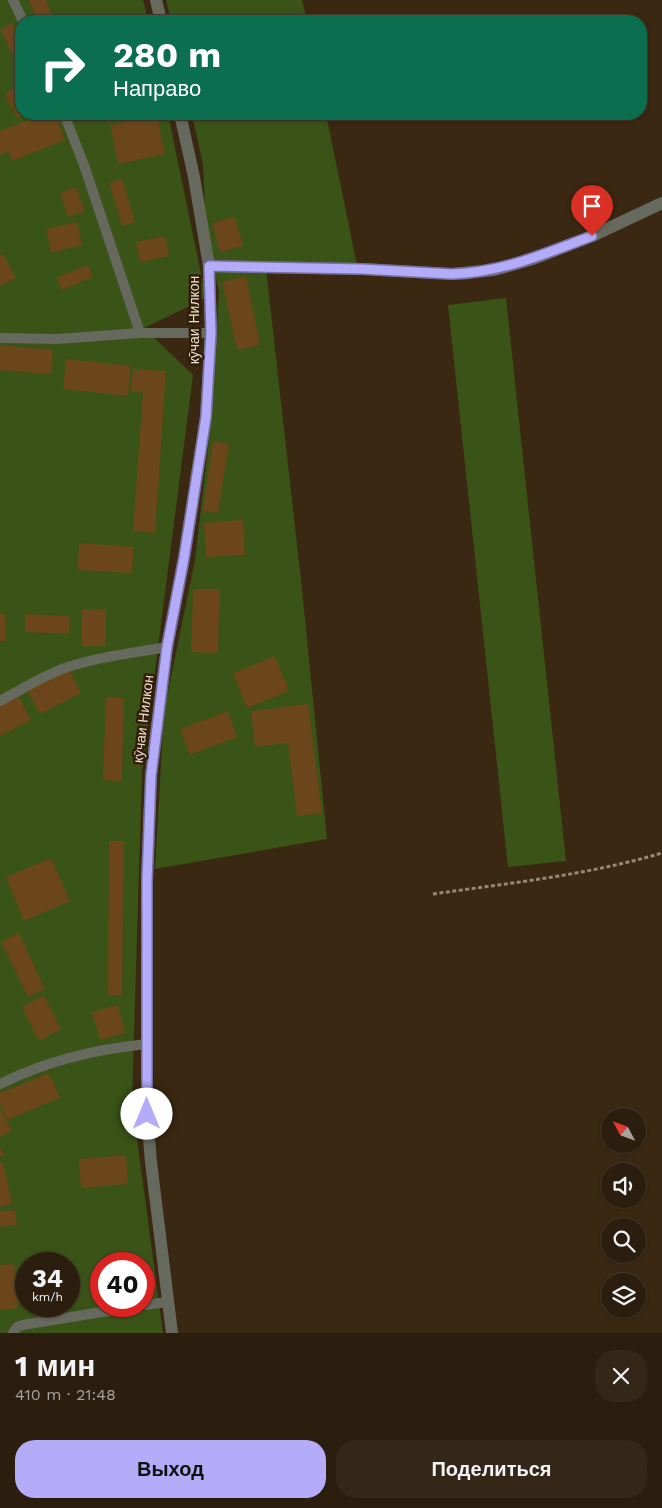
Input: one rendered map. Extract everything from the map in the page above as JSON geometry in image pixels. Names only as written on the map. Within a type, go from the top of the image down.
[{"type":"street","points":[[156,0],[160,15]]},
{"type":"street","name":"кӯчаи Нилкон","points":[[172,1333],[147,1114],[147,880],[151,776],[167,647],[184,558],[206,417],[211,333],[209,266],[194,177],[181,120]]},
{"type":"street","points":[[209,266],[362,269],[452,274],[494,270],[533,259],[592,236],[662,203]]},
{"type":"lane","points":[[13,0],[20,15]]},
{"type":"lane","points":[[66,120],[84,165],[95,203],[140,334]]},
{"type":"lane","points":[[0,338],[57,339],[140,334],[211,333]]},
{"type":"lane","points":[[0,701],[64,668],[167,647]]},
{"type":"lane","points":[[0,1084],[51,1063],[82,1054],[147,1044]]},
{"type":"lane","points":[[155,1304],[168,1302]]},
{"type":"lane","points":[[13,1333],[23,1325],[90,1314]]},
{"type":"path","points":[[433,894],[563,875],[662,853]]},
{"type":"green space","points":[[0,0],[143,0],[147,15],[15,15],[15,120],[169,120],[206,298],[144,328],[193,375],[142,772],[132,1101],[152,1252],[90,1252],[90,1317],[155,1317],[155,1273],[163,1333],[0,1333]]},
{"type":"green space","points":[[166,0],[302,0],[306,15],[170,15]]},
{"type":"green space","points":[[193,120],[327,120],[358,270],[266,269],[301,580],[327,839],[155,869],[164,711],[195,560],[212,413],[219,292],[206,228],[203,165]]},
{"type":"green space","points":[[506,298],[566,861],[508,867],[448,305]]},
{"type":"building","points":[[29,0],[46,0],[52,15],[35,15]]},
{"type":"building","points":[[12,23],[15,29],[14,57],[0,30]]},
{"type":"building","points":[[15,88],[15,114],[5,94]]},
{"type":"building","points":[[28,120],[57,120],[65,140],[12,161],[8,151],[0,155],[0,131]]},
{"type":"building","points":[[134,120],[158,120],[165,154],[118,164],[110,125]]},
{"type":"building","points":[[122,179],[135,222],[122,226],[109,183]]},
{"type":"building","points":[[76,187],[85,211],[68,217],[60,193]]},
{"type":"building","points":[[235,217],[243,246],[220,252],[212,223]]},
{"type":"building","points":[[77,222],[82,245],[51,253],[46,229]]},
{"type":"building","points":[[165,236],[169,256],[140,262],[136,242]]},
{"type":"building","points":[[3,254],[16,278],[0,286],[0,255]]},
{"type":"building","points":[[88,265],[93,277],[62,290],[57,277]]},
{"type":"building","points":[[246,276],[260,345],[237,350],[222,282]]},
{"type":"building","points":[[0,345],[53,350],[51,374],[0,370]]},
{"type":"building","points":[[66,359],[131,366],[128,396],[63,389]]},
{"type":"building","points":[[133,369],[166,371],[155,533],[133,531],[143,392],[131,392]]},
{"type":"building","points":[[213,441],[229,444],[218,513],[203,511]]},
{"type":"building","points":[[243,520],[245,555],[206,557],[204,523]]},
{"type":"building","points":[[79,543],[134,547],[132,573],[78,570]]},
{"type":"building","points":[[193,589],[220,589],[218,653],[191,652]]},
{"type":"building","points":[[106,609],[106,646],[82,646],[82,610]]},
{"type":"building","points":[[0,614],[5,614],[6,641],[0,641]]},
{"type":"building","points":[[25,614],[70,616],[69,634],[25,632]]},
{"type":"building","points":[[275,656],[289,691],[247,708],[233,673]]},
{"type":"building","points":[[69,669],[81,693],[40,714],[27,690]]},
{"type":"building","points":[[18,695],[31,720],[0,736],[0,705]]},
{"type":"building","points":[[106,698],[124,698],[122,781],[103,780]]},
{"type":"building","points":[[308,704],[322,813],[297,816],[288,743],[255,747],[251,711]]},
{"type":"building","points":[[228,711],[237,737],[190,755],[180,729]]},
{"type":"building","points":[[109,841],[124,841],[122,996],[108,995]]},
{"type":"building","points":[[51,858],[70,901],[24,921],[6,877]]},
{"type":"building","points":[[19,933],[45,989],[28,997],[1,942]]},
{"type":"building","points":[[44,995],[61,1029],[39,1041],[22,1007]]},
{"type":"building","points":[[118,1005],[125,1033],[100,1040],[92,1012]]},
{"type":"building","points":[[49,1073],[60,1098],[7,1120],[0,1102],[0,1093]]},
{"type":"building","points":[[0,1108],[12,1130],[0,1137]]},
{"type":"building","points":[[0,1146],[4,1155],[0,1157]]},
{"type":"building","points":[[126,1155],[128,1184],[81,1188],[79,1159]]},
{"type":"building","points":[[3,1162],[12,1204],[0,1207],[0,1163]]},
{"type":"building","points":[[15,1210],[17,1225],[0,1227],[0,1212]]},
{"type":"building","points":[[14,1264],[15,1308],[0,1310],[0,1265]]},
{"type":"route","points":[[147,1114],[147,880],[151,776],[167,647],[184,558],[206,417],[211,333],[209,266],[466,273],[494,270],[533,259],[592,236]]}]
